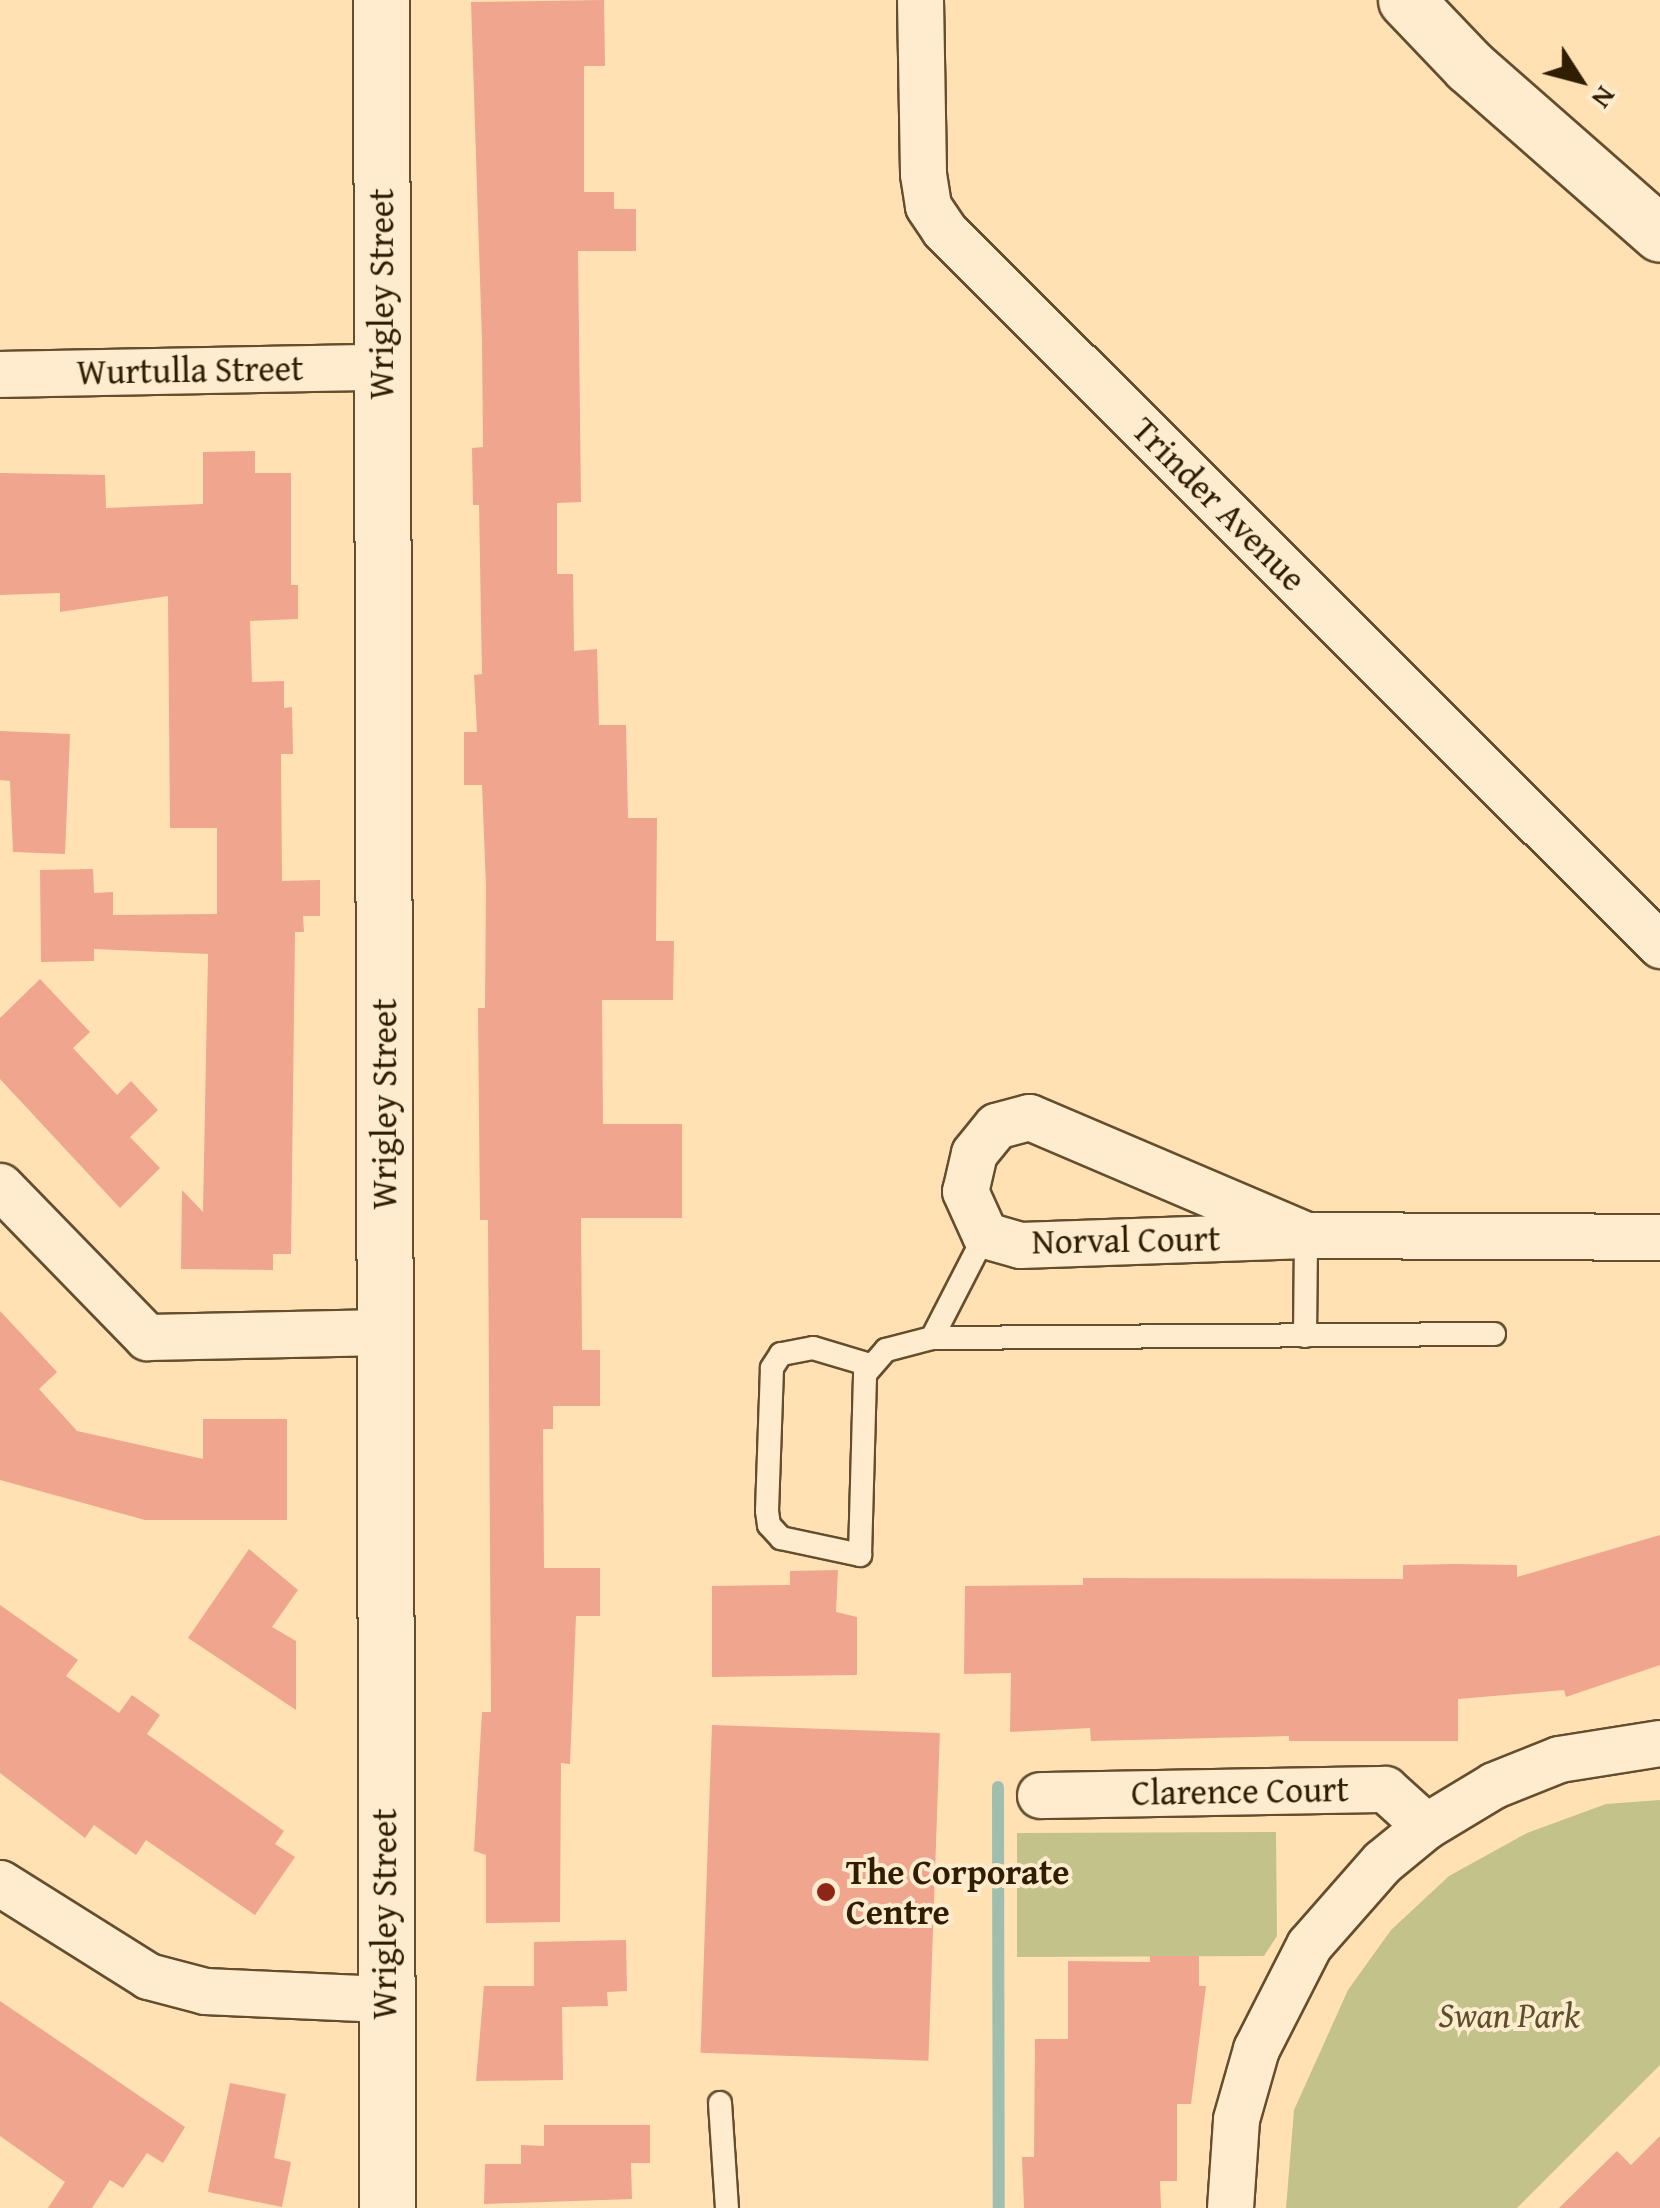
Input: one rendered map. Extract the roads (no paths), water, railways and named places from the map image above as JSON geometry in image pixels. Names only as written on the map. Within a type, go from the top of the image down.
[{"type":"street","name":"Wrigley Street","points":[[380,0],[386,2208]]},
{"type":"street","name":"Trinder Avenue","points":[[920,0],[923,174],[928,206],[944,230],[1660,944]]},
{"type":"street","points":[[1406,0],[1482,78],[1645,220]]},
{"type":"street","points":[[1452,0],[1569,123],[1645,220]]},
{"type":"street","name":"Wurtulla Street","points":[[0,374],[380,367]]},
{"type":"street","name":"Norval Court","points":[[1306,1236],[1028,1117],[996,1126],[974,1152],[965,1191],[986,1234],[1020,1244],[1306,1236],[1660,1237]]},
{"type":"street","points":[[0,1186],[146,1337],[384,1332]]},
{"type":"street","points":[[1230,2208],[1241,2101],[1256,2049],[1309,1944],[1382,1862],[1426,1826],[1494,1785],[1559,1759],[1660,1744]]},
{"type":"street","name":"Clarence Court","points":[[1040,1795],[1385,1788],[1426,1826]]},
{"type":"street","points":[[0,1883],[148,1976],[206,1991],[383,2000]]},
{"type":"lane","points":[[932,1338],[986,1234]]},
{"type":"lane","points":[[1304,1336],[1306,1236]]},
{"type":"lane","points":[[870,1366],[842,1352],[794,1348],[772,1368],[768,1511],[781,1538],[860,1555],[862,1413],[870,1366],[886,1350],[932,1338],[1494,1334]]},
{"type":"lane","points":[[720,2103],[727,2208]]},
{"type":"waterway","points":[[998,1787],[999,2208]]},
{"type":"place","name":"The Corporate Centre","points":[[826,1892]]},
{"type":"park label","name":"Swan Park","points":[[1509,2015]]}]
